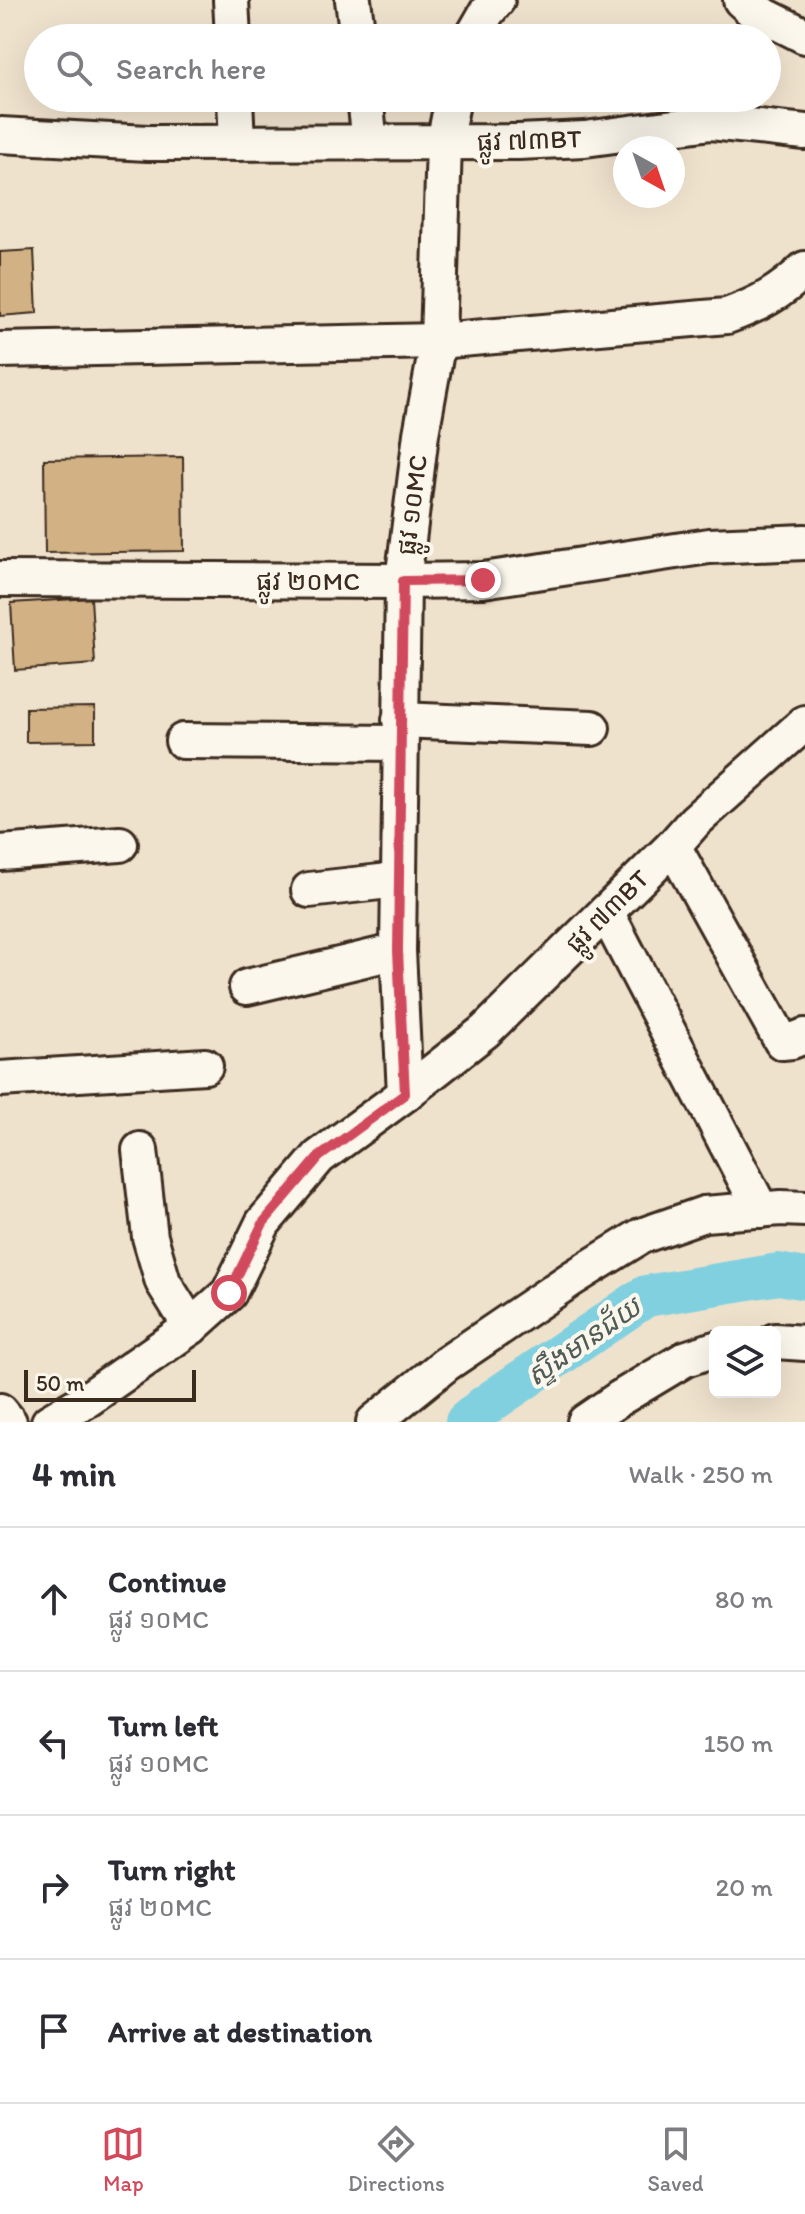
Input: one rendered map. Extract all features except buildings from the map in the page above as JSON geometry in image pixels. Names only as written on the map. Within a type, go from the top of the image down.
[{"type":"street","points":[[231,0],[232,24]]},
{"type":"street","points":[[353,0],[356,24]]},
{"type":"street","points":[[480,24],[497,0]]},
{"type":"street","points":[[741,0],[751,9],[805,36]]},
{"type":"street","points":[[236,112],[237,143]]},
{"type":"street","points":[[367,112],[370,143]]},
{"type":"street","name":"ផ្លូវ ១០MC","points":[[405,1094],[398,951],[403,581],[421,434],[438,341],[444,143],[450,112]]},
{"type":"street","name":"ផ្លូវ ៧៣BT","points":[[0,135],[148,143],[444,143],[585,139],[711,122],[805,132]]},
{"type":"street","points":[[0,350],[438,341],[727,316],[757,305],[789,285],[805,269]]},
{"type":"street","name":"ផ្លូវ ២០MC","points":[[0,579],[483,580],[709,546],[805,542]]},
{"type":"street","name":"ផ្លូវ ៧៣BT","points":[[405,1094],[485,1031],[695,821],[805,723]]},
{"type":"street","points":[[183,741],[400,731],[592,728]]},
{"type":"street","points":[[0,853],[120,844]]},
{"type":"street","points":[[673,846],[782,1042],[805,1036]]},
{"type":"street","points":[[309,890],[398,880]]},
{"type":"street","points":[[606,912],[761,1210]]},
{"type":"street","points":[[247,987],[398,951]]},
{"type":"street","points":[[0,1079],[205,1066]]},
{"type":"street","points":[[49,1422],[94,1411],[229,1293],[263,1223],[319,1157],[405,1094]]},
{"type":"street","points":[[140,1150],[150,1237],[163,1282],[191,1327]]},
{"type":"street","points":[[374,1422],[446,1364],[641,1236],[704,1214],[805,1209]]},
{"type":"street","points":[[781,1341],[805,1343]]},
{"type":"street","points":[[585,1422],[685,1359],[709,1351]]},
{"type":"street","points":[[0,1411],[9,1422]]},
{"type":"waterway","name":"ស្ទឹងមានជ័យ","points":[[466,1422],[486,1405],[646,1296],[779,1274],[805,1279]]},
{"type":"route","points":[[229,1293],[263,1223],[319,1157],[405,1094],[398,951],[403,581],[483,580]]}]
